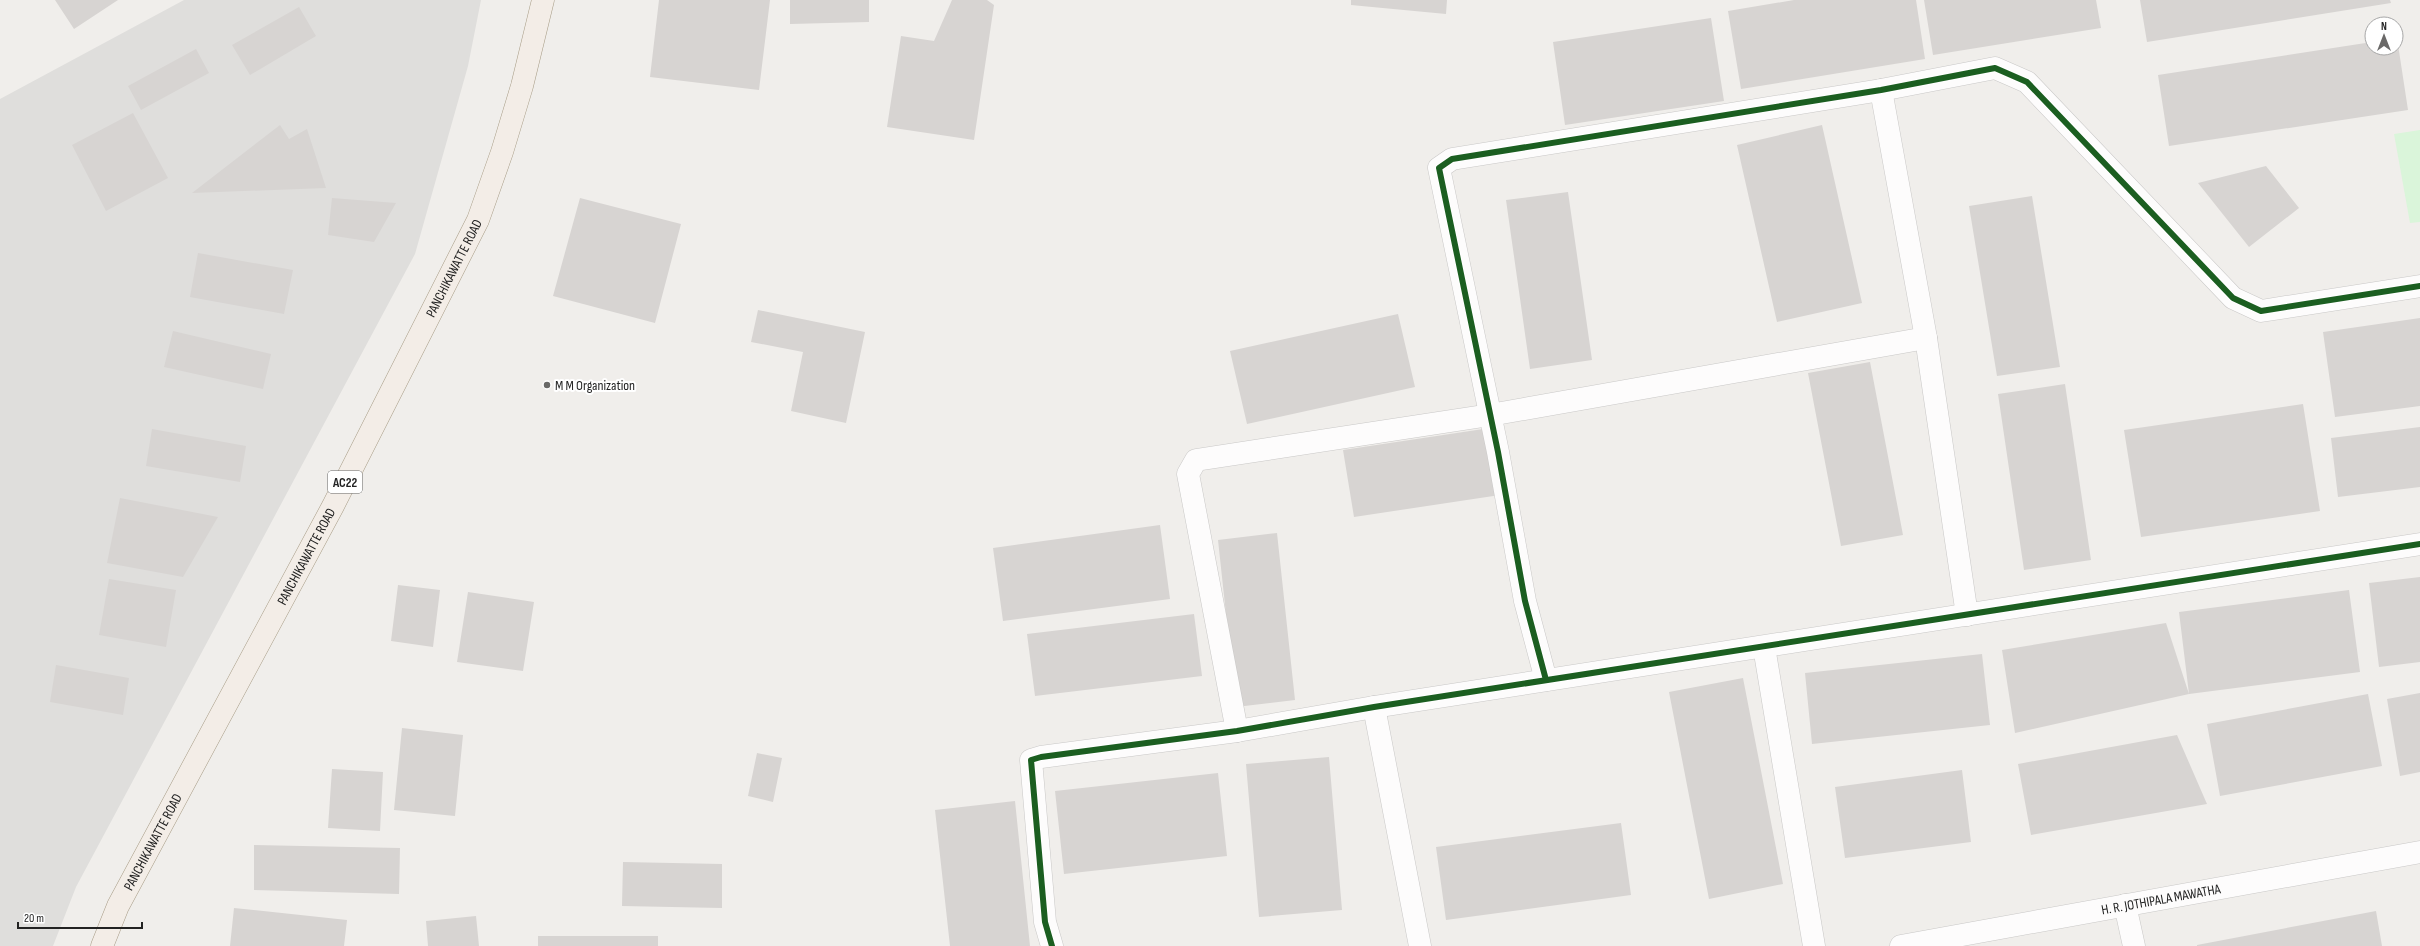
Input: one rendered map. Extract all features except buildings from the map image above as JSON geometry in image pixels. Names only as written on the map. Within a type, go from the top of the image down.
[{"type":"main road","name":"PANCHIKAWATTE ROAD","points":[[102,946],[118,906],[333,506],[478,220],[502,152],[522,86],[543,0]]},
{"type":"street","points":[[1546,680],[1524,601],[1490,415],[1439,168],[1452,159],[1881,90],[1995,68],[2027,82],[2234,298],[2261,311],[2420,286]]},
{"type":"street","points":[[1881,90],[1926,338],[1967,615]]},
{"type":"street","points":[[1237,731],[1188,474],[1196,460],[1490,415],[1926,338]]},
{"type":"street","points":[[1052,946],[1045,922],[1031,760],[1041,757],[1237,731],[1374,707],[1764,648],[2420,544]]},
{"type":"street","points":[[1764,648],[1814,946]]},
{"type":"street","points":[[1374,707],[1420,946]]},
{"type":"street","name":"H. R. JOTHIPALA MAWATHA","points":[[1901,946],[2420,852]]},
{"type":"street","points":[[2125,905],[2134,946]]},
{"type":"shaded area","points":[[184,0],[481,0],[468,66],[415,254],[76,887],[53,946],[0,946],[0,99]]},
{"type":"green space","points":[[2420,130],[2420,222],[2410,223],[2394,134]]},
{"type":"cycle path","points":[[1546,680],[1525,601],[1498,452],[1439,168],[1452,159],[1881,90],[1995,68],[2027,82],[2233,298],[2261,311],[2420,286]]},
{"type":"cycle path","points":[[1052,946],[1045,922],[1031,760],[1041,757],[1237,731],[1374,707],[2420,544]]},
{"type":"place","name":"M M Organization","points":[[547,385]]}]
